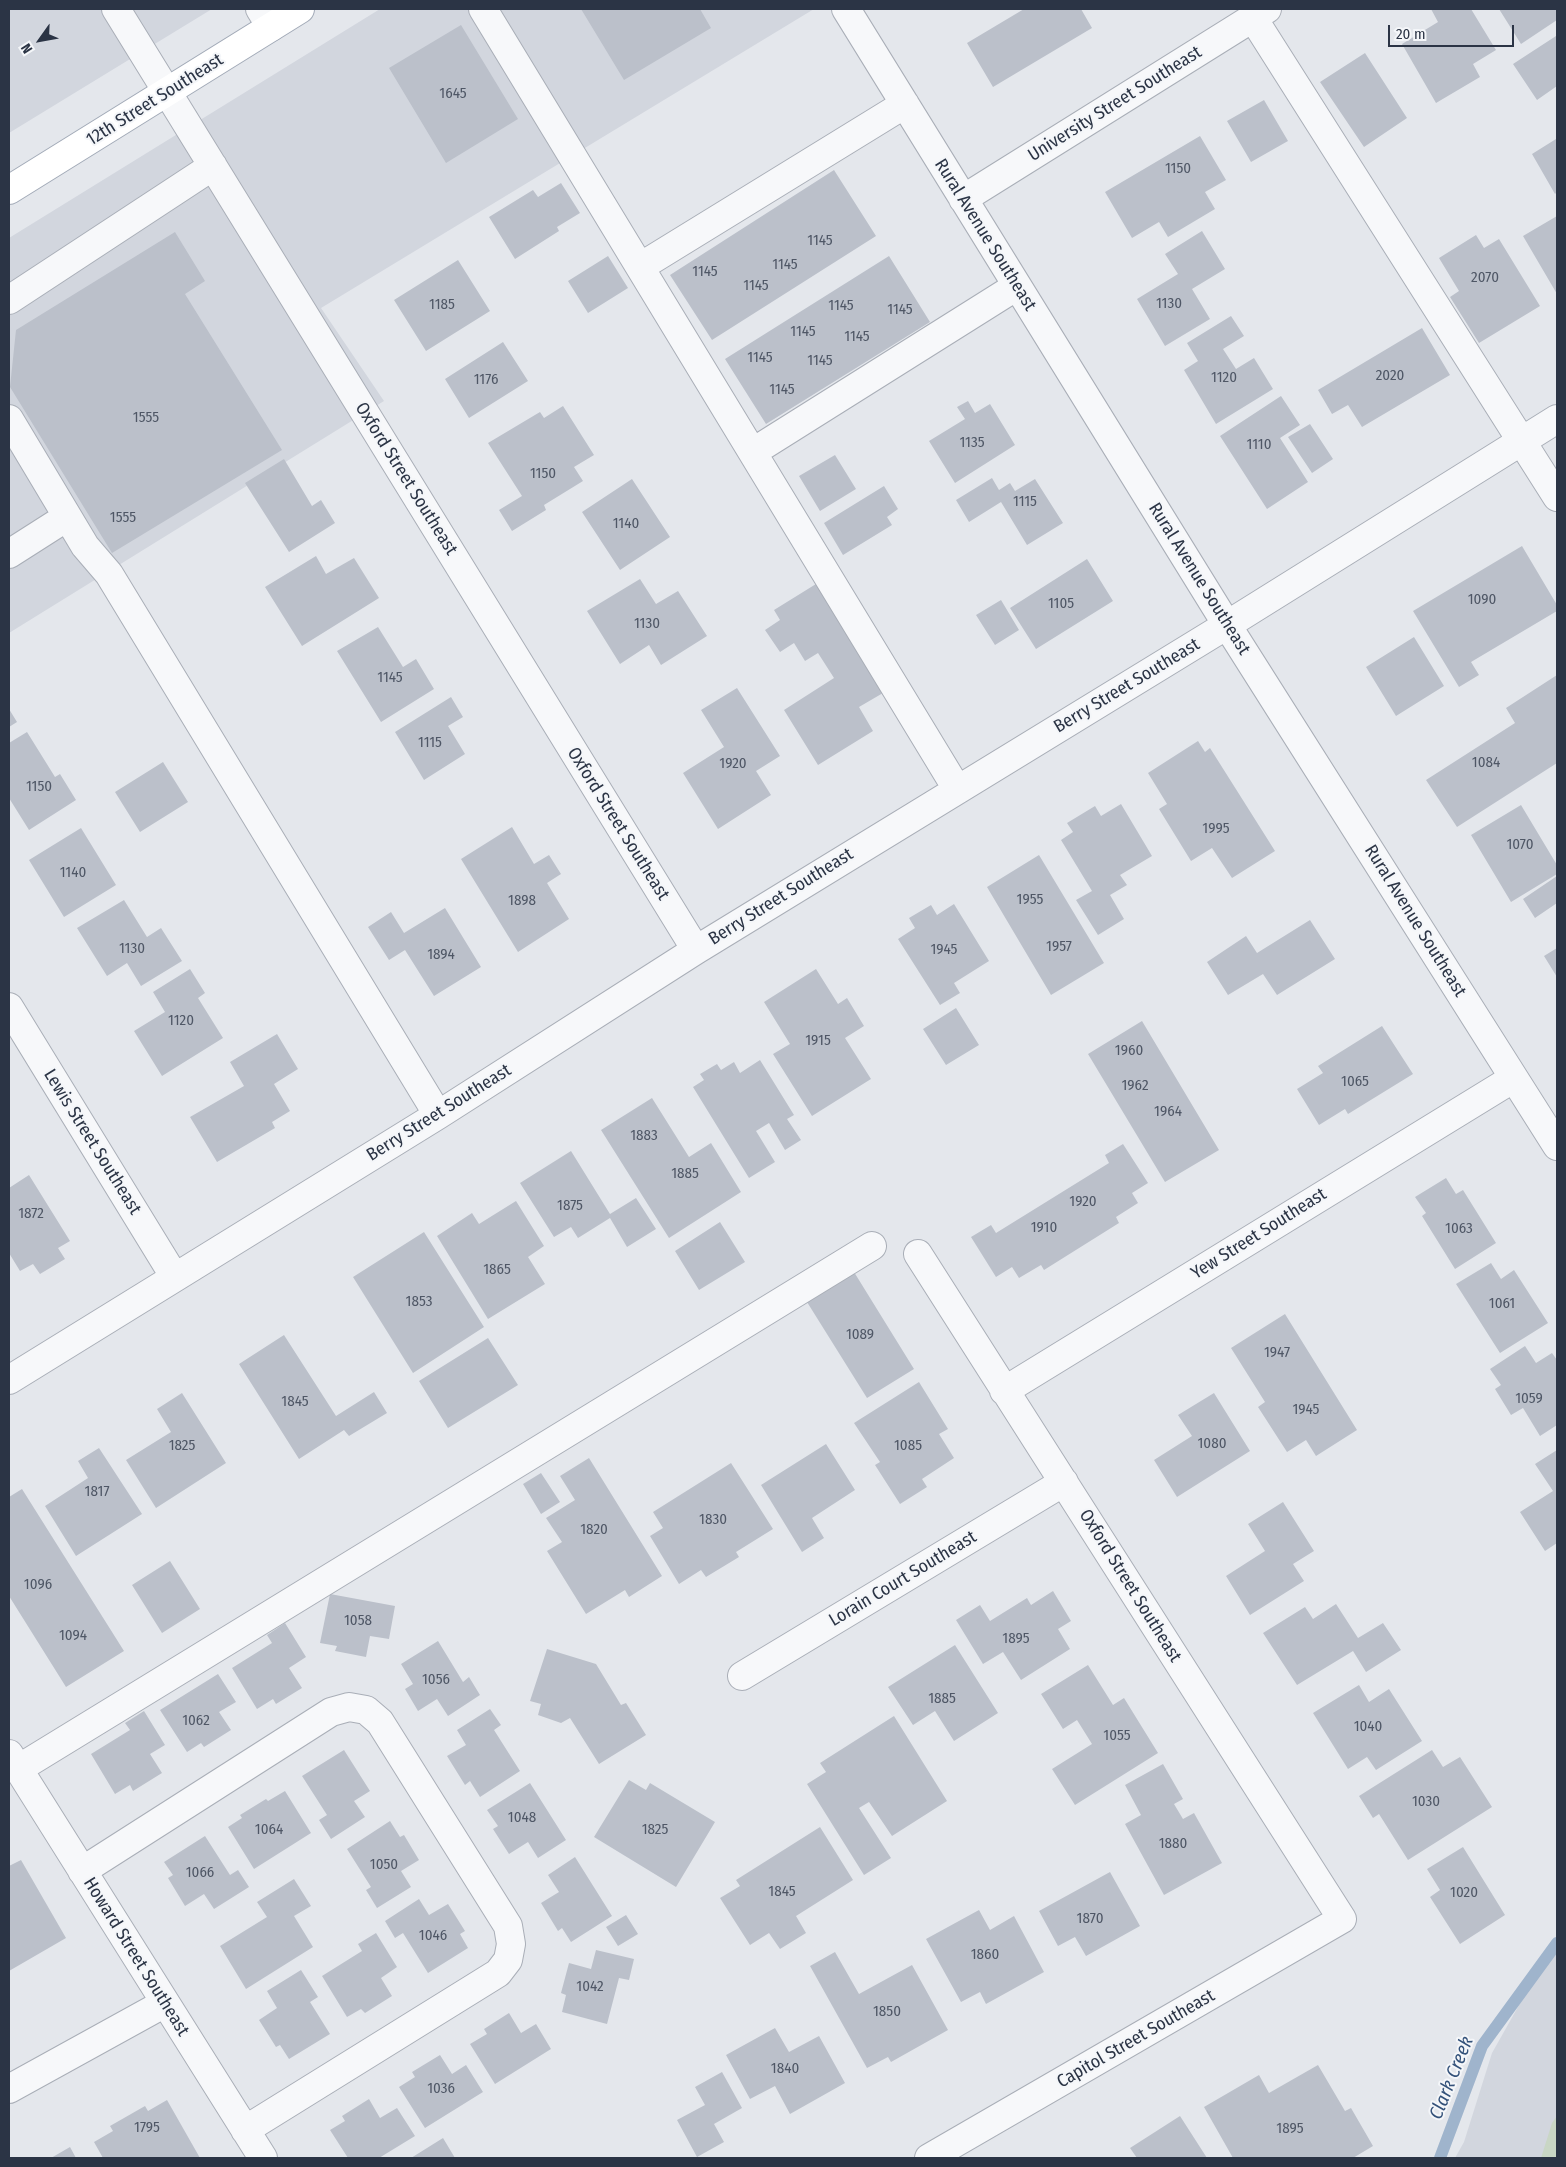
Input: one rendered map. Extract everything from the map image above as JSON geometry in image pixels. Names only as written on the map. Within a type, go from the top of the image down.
[{"type":"main road","name":"12th Street Southeast","points":[[9,190],[168,92],[265,18],[300,9]]},
{"type":"street","name":"Oxford Street Southeast","points":[[116,9],[696,950]]},
{"type":"street","points":[[483,9],[957,789]]},
{"type":"street","name":"Rural Avenue Southeast","points":[[853,11],[905,104],[1227,625],[1557,1146]]},
{"type":"street","points":[[1260,13],[1557,497]]},
{"type":"street","name":"University Street Southeast","points":[[963,199],[1260,13]]},
{"type":"street","points":[[640,267],[905,104]]},
{"type":"street","points":[[9,300],[214,166]]},
{"type":"street","points":[[753,452],[1017,286]]},
{"type":"street","name":"Berry Street Southeast","points":[[9,1380],[174,1276],[438,1115],[696,950],[1227,625],[1557,419]]},
{"type":"street","points":[[10,423],[85,546],[109,574],[438,1115]]},
{"type":"street","points":[[9,554],[67,517]]},
{"type":"street","name":"Lewis Street Southeast","points":[[9,1007],[174,1276]]},
{"type":"street","name":"Yew Street Southeast","points":[[1004,1391],[1514,1078]]},
{"type":"street","points":[[13,1762],[872,1246]]},
{"type":"street","name":"Oxford Street Southeast","points":[[918,1254],[1342,1919]]},
{"type":"street","name":"Lorain Court Southeast","points":[[742,1676],[1064,1482]]},
{"type":"street","points":[[82,1871],[332,1712],[349,1707],[366,1710],[380,1722],[508,1926],[511,1944],[508,1960],[498,1973],[245,2130]]},
{"type":"street","name":"Howard Street Southeast","points":[[13,1762],[263,2158]]},
{"type":"street","name":"Capitol Street Southeast","points":[[929,2158],[1342,1919]]},
{"type":"street","points":[[9,2089],[165,2003]]},
{"type":"shaded area","points":[[9,9],[212,9],[9,133]]},
{"type":"shaded area","points":[[380,9],[814,9],[321,308],[384,401],[9,633],[9,238]]},
{"type":"shaded area","points":[[1557,1952],[1557,2158],[1455,2158],[1464,2142],[1492,2053],[1536,1975]]},
{"type":"green space","points":[[1557,2116],[1557,2158],[1541,2158],[1552,2123]]},
{"type":"building","points":[[581,9],[700,9],[711,28],[624,80]]},
{"type":"building","points":[[1024,9],[1081,9],[1092,28],[993,87],[967,43]]},
{"type":"building","points":[[1431,9],[1471,9],[1496,50],[1473,64],[1480,77],[1436,103],[1402,44],[1438,22]]},
{"type":"building","points":[[1499,9],[1557,9],[1557,20],[1521,44]]},
{"type":"building","points":[[461,25],[518,119],[446,163],[389,68]]},
{"type":"building","points":[[1556,36],[1557,86],[1537,100],[1513,64]]},
{"type":"building","points":[[1365,53],[1407,118],[1364,147],[1320,82]]},
{"type":"building","points":[[1264,100],[1288,141],[1251,162],[1227,121]]},
{"type":"building","points":[[1200,136],[1226,180],[1205,192],[1215,209],[1168,237],[1159,222],[1132,238],[1105,192]]},
{"type":"building","points":[[1556,139],[1557,192],[1555,194],[1532,154]]},
{"type":"building","points":[[834,170],[876,236],[712,340],[670,275]]},
{"type":"building","points":[[561,183],[580,213],[557,227],[559,231],[515,259],[489,217],[533,190],[538,197]]},
{"type":"building","points":[[1557,216],[1557,294],[1523,236]]},
{"type":"building","points":[[1202,231],[1225,269],[1192,289],[1210,319],[1165,346],[1137,299],[1178,274],[1165,254]]},
{"type":"building","points":[[175,232],[205,281],[185,294],[282,450],[112,553],[10,387],[16,330]]},
{"type":"building","points":[[1476,235],[1484,248],[1499,239],[1540,306],[1479,343],[1450,297],[1459,291],[1439,258]]},
{"type":"building","points":[[608,256],[628,288],[588,313],[568,281]]},
{"type":"building","points":[[889,256],[930,322],[766,424],[725,359]]},
{"type":"building","points":[[458,260],[490,311],[426,351],[394,300]]},
{"type":"building","points":[[1231,316],[1244,336],[1223,349],[1236,369],[1254,358],[1273,389],[1216,424],[1184,370],[1198,361],[1187,343]]},
{"type":"building","points":[[1422,328],[1450,375],[1362,427],[1348,405],[1332,414],[1318,390]]},
{"type":"building","points":[[503,342],[528,381],[469,418],[445,379]]},
{"type":"building","points":[[1281,396],[1300,425],[1280,438],[1308,482],[1267,509],[1220,436]]},
{"type":"building","points":[[968,401],[975,413],[990,404],[1015,445],[955,483],[929,441],[965,419],[957,407]]},
{"type":"building","points":[[563,406],[594,455],[574,467],[583,481],[544,505],[546,510],[512,531],[499,510],[522,496],[488,443],[540,412],[544,418]]},
{"type":"building","points":[[1310,424],[1333,459],[1312,473],[1288,437]]},
{"type":"building","points":[[835,455],[856,489],[820,511],[799,476]]},
{"type":"building","points":[[284,459],[312,506],[321,500],[335,523],[289,552],[245,483]]},
{"type":"building","points":[[992,478],[999,490],[1010,483],[1015,491],[1035,479],[1063,523],[1027,545],[1001,502],[969,522],[956,500]]},
{"type":"building","points":[[632,479],[670,537],[620,570],[582,512]]},
{"type":"building","points":[[884,486],[898,509],[887,517],[892,525],[843,555],[824,523]]},
{"type":"building","points":[[1522,546],[1557,605],[1557,611],[1471,662],[1479,675],[1459,687],[1413,611]]},
{"type":"building","points":[[316,556],[326,574],[354,558],[379,598],[302,646],[265,587]]},
{"type":"building","points":[[1087,559],[1113,601],[1036,649],[1010,608]]},
{"type":"building","points":[[640,579],[656,604],[678,591],[707,636],[661,665],[649,645],[620,664],[587,611]]},
{"type":"building","points":[[816,584],[883,693],[859,707],[873,731],[818,765],[784,710],[834,678],[818,653],[805,661],[794,643],[780,652],[765,630],[780,620],[774,610]]},
{"type":"building","points":[[1001,600],[1019,630],[995,645],[976,615]]},
{"type":"building","points":[[378,627],[403,667],[416,659],[434,689],[381,722],[337,651]]},
{"type":"building","points":[[1414,637],[1444,686],[1396,716],[1366,667]]},
{"type":"building","points":[[1557,675],[1557,763],[1457,827],[1426,780],[1515,723],[1506,708]]},
{"type":"building","points":[[737,688],[780,756],[756,771],[771,795],[718,829],[683,773],[724,747],[701,710]]},
{"type":"building","points":[[451,697],[463,717],[448,726],[465,754],[424,780],[395,732]]},
{"type":"building","points":[[9,709],[17,722],[9,727]]},
{"type":"building","points":[[27,732],[55,777],[60,774],[76,800],[29,830],[9,798],[9,743]]},
{"type":"building","points":[[1198,741],[1205,752],[1210,748],[1275,851],[1232,878],[1212,848],[1191,861],[1159,809],[1167,804],[1148,773]]},
{"type":"building","points":[[163,762],[188,802],[140,832],[115,792]]},
{"type":"building","points":[[1121,804],[1152,856],[1120,875],[1127,885],[1110,895],[1124,919],[1098,935],[1076,900],[1092,891],[1061,840],[1073,832],[1067,823],[1095,806],[1101,816]]},
{"type":"building","points":[[1521,805],[1557,865],[1557,874],[1511,902],[1471,835]]},
{"type":"building","points":[[512,827],[534,864],[549,855],[561,874],[547,883],[569,919],[518,952],[461,859]]},
{"type":"building","points":[[81,828],[116,885],[64,917],[29,860]]},
{"type":"building","points":[[1039,855],[1104,963],[1051,995],[987,887]]},
{"type":"building","points":[[1557,876],[1557,903],[1535,918],[1523,899]]},
{"type":"building","points":[[124,900],[147,937],[161,928],[182,961],[141,986],[127,963],[107,976],[77,928]]},
{"type":"building","points":[[954,904],[989,961],[954,983],[960,993],[940,1005],[898,939],[915,928],[909,918],[931,905],[937,915]]},
{"type":"building","points":[[445,908],[481,967],[434,996],[405,950],[389,960],[368,927],[391,912],[404,933]]},
{"type":"building","points":[[1310,920],[1335,959],[1277,995],[1263,974],[1228,995],[1207,962],[1246,936],[1257,953]]},
{"type":"building","points":[[1557,948],[1557,977],[1544,956]]},
{"type":"building","points":[[190,969],[205,993],[198,998],[223,1038],[162,1076],[134,1031],[165,1012],[153,992]]},
{"type":"building","points":[[816,969],[838,1004],[847,998],[864,1026],[845,1038],[871,1079],[812,1116],[773,1054],[790,1044],[764,1002]]},
{"type":"building","points":[[956,1008],[979,1045],[946,1065],[923,1029]]},
{"type":"building","points":[[1142,1021],[1219,1150],[1165,1182],[1088,1054]]},
{"type":"building","points":[[1382,1026],[1413,1074],[1348,1114],[1345,1109],[1319,1125],[1297,1089],[1323,1073],[1318,1066]]},
{"type":"building","points":[[277,1034],[298,1069],[274,1084],[290,1111],[272,1122],[275,1128],[217,1162],[190,1117],[244,1086],[230,1062]]},
{"type":"building","points":[[760,1060],[794,1115],[787,1119],[801,1140],[785,1150],[769,1123],[756,1131],[775,1162],[749,1178],[693,1087],[704,1080],[700,1074],[717,1064],[721,1070],[734,1062],[740,1073]]},
{"type":"building","points":[[652,1098],[689,1157],[711,1143],[741,1192],[669,1238],[601,1130]]},
{"type":"building","points":[[1123,1144],[1148,1183],[1132,1193],[1138,1203],[1116,1217],[1119,1223],[1044,1270],[1041,1265],[1019,1278],[1012,1267],[996,1277],[971,1237],[991,1225],[996,1233],[1109,1163],[1105,1155]]},
{"type":"building","points":[[571,1151],[610,1214],[636,1198],[656,1229],[627,1247],[610,1218],[578,1238],[571,1227],[554,1237],[520,1183]]},
{"type":"building","points":[[29,1175],[70,1241],[58,1248],[65,1259],[40,1274],[33,1264],[20,1271],[9,1253],[9,1188]]},
{"type":"building","points":[[1446,1178],[1456,1194],[1463,1190],[1496,1243],[1455,1269],[1422,1216],[1426,1213],[1415,1197]]},
{"type":"building","points":[[516,1201],[544,1246],[528,1257],[545,1284],[488,1319],[437,1236],[472,1213],[479,1224]]},
{"type":"building","points":[[720,1222],[745,1262],[699,1290],[675,1251]]},
{"type":"building","points":[[424,1232],[484,1327],[413,1373],[353,1277]]},
{"type":"building","points":[[1491,1263],[1501,1279],[1514,1270],[1548,1323],[1500,1353],[1456,1284]]},
{"type":"building","points":[[854,1272],[914,1369],[867,1398],[807,1302]]},
{"type":"building","points":[[1285,1314],[1357,1430],[1316,1456],[1306,1440],[1287,1452],[1258,1407],[1265,1402],[1231,1348]]},
{"type":"building","points":[[284,1335],[336,1416],[374,1392],[387,1413],[349,1436],[344,1430],[299,1459],[239,1364]]},
{"type":"building","points":[[488,1338],[518,1385],[448,1428],[419,1381]]},
{"type":"building","points":[[1525,1346],[1536,1363],[1552,1353],[1557,1360],[1557,1425],[1540,1436],[1523,1408],[1511,1415],[1495,1389],[1501,1385],[1490,1369]]},
{"type":"building","points":[[919,1382],[948,1429],[939,1434],[954,1458],[922,1479],[927,1487],[900,1504],[875,1465],[880,1462],[854,1423]]},
{"type":"building","points":[[182,1393],[226,1463],[156,1508],[126,1460],[171,1432],[157,1409]]},
{"type":"building","points":[[1214,1393],[1250,1451],[1177,1497],[1154,1460],[1192,1436],[1178,1415]]},
{"type":"building","points":[[826,1444],[855,1490],[812,1518],[824,1538],[802,1552],[761,1485]]},
{"type":"building","points":[[99,1448],[142,1514],[76,1556],[45,1506],[88,1478],[78,1461]]},
{"type":"building","points":[[1557,1450],[1557,1543],[1545,1551],[1520,1512],[1553,1491],[1535,1464]]},
{"type":"building","points":[[589,1458],[662,1576],[629,1597],[625,1590],[586,1614],[547,1551],[562,1542],[546,1518],[575,1500],[560,1476]]},
{"type":"building","points":[[731,1463],[773,1529],[736,1552],[739,1557],[706,1577],[701,1570],[679,1584],[650,1536],[663,1528],[653,1512]]},
{"type":"building","points":[[541,1473],[560,1502],[541,1514],[523,1484]]},
{"type":"building","points":[[22,1489],[124,1651],[66,1687],[9,1596],[9,1497]]},
{"type":"building","points":[[1283,1502],[1314,1551],[1293,1564],[1304,1581],[1250,1615],[1226,1576],[1265,1551],[1248,1524]]},
{"type":"building","points":[[170,1561],[200,1609],[162,1633],[132,1585]]},
{"type":"building","points":[[1053,1591],[1071,1621],[1058,1629],[1070,1649],[1021,1680],[1003,1652],[983,1664],[956,1620],[980,1605],[990,1621],[1027,1598],[1031,1605]]},
{"type":"building","points":[[330,1594],[395,1606],[389,1639],[370,1636],[366,1657],[335,1651],[337,1646],[320,1643]]},
{"type":"building","points":[[1336,1604],[1358,1638],[1383,1623],[1401,1650],[1366,1672],[1353,1651],[1297,1685],[1263,1633],[1305,1607],[1313,1619]]},
{"type":"building","points":[[285,1623],[306,1657],[289,1668],[302,1688],[276,1704],[273,1699],[257,1709],[232,1668],[272,1643],[267,1635]]},
{"type":"building","points":[[438,1641],[463,1682],[469,1677],[480,1695],[448,1716],[437,1699],[418,1711],[405,1689],[413,1684],[401,1664]]},
{"type":"building","points":[[955,1645],[998,1713],[954,1741],[935,1711],[913,1725],[888,1687]]},
{"type":"building","points":[[547,1649],[596,1664],[621,1705],[626,1703],[646,1735],[599,1764],[570,1718],[561,1723],[538,1715],[541,1704],[530,1701]]},
{"type":"building","points":[[1088,1665],[1113,1705],[1124,1698],[1158,1753],[1075,1805],[1052,1769],[1092,1744],[1077,1720],[1063,1729],[1041,1694]]},
{"type":"building","points":[[218,1674],[236,1702],[219,1712],[231,1730],[204,1747],[201,1743],[187,1752],[160,1710]]},
{"type":"building","points":[[1359,1685],[1369,1702],[1389,1689],[1422,1741],[1376,1770],[1367,1757],[1348,1769],[1313,1713]]},
{"type":"building","points":[[490,1709],[501,1725],[494,1730],[520,1771],[480,1797],[470,1781],[465,1785],[447,1756],[466,1745],[457,1730]]},
{"type":"building","points":[[144,1711],[165,1745],[150,1754],[162,1773],[133,1791],[130,1785],[115,1794],[91,1754],[130,1730],[125,1723]]},
{"type":"building","points":[[894,1716],[947,1801],[892,1836],[869,1802],[859,1808],[891,1858],[864,1875],[807,1784],[826,1772],[820,1763]]},
{"type":"building","points":[[344,1750],[370,1791],[354,1801],[365,1817],[331,1839],[319,1820],[327,1815],[302,1776]]},
{"type":"building","points":[[1432,1750],[1443,1767],[1460,1757],[1492,1807],[1408,1860],[1379,1814],[1373,1818],[1359,1796]]},
{"type":"building","points":[[1163,1764],[1183,1799],[1174,1804],[1183,1819],[1194,1813],[1222,1863],[1164,1895],[1125,1824],[1141,1815],[1125,1785]]},
{"type":"building","points":[[629,1780],[646,1790],[650,1783],[715,1822],[676,1887],[594,1837]]},
{"type":"building","points":[[530,1783],[566,1840],[538,1858],[528,1842],[509,1854],[493,1829],[498,1826],[487,1810]]},
{"type":"building","points":[[285,1791],[311,1833],[254,1869],[228,1827],[242,1818],[240,1815],[266,1799],[268,1801]]},
{"type":"building","points":[[390,1821],[400,1837],[404,1835],[419,1860],[401,1871],[411,1887],[377,1908],[366,1890],[371,1887],[347,1849]]},
{"type":"building","points":[[820,1827],[853,1880],[796,1916],[806,1933],[780,1949],[769,1933],[750,1945],[720,1898],[740,1886],[736,1880]]},
{"type":"building","points":[[205,1836],[230,1875],[238,1870],[249,1887],[214,1909],[204,1894],[185,1906],[168,1878],[173,1875],[164,1862]]},
{"type":"building","points":[[1463,1847],[1505,1915],[1460,1944],[1430,1897],[1440,1890],[1427,1869]]},
{"type":"building","points":[[575,1857],[612,1916],[571,1942],[562,1928],[558,1931],[541,1903],[559,1892],[548,1875]]},
{"type":"building","points":[[21,1860],[66,1938],[9,1971],[9,1866]]},
{"type":"building","points":[[1110,1872],[1140,1926],[1086,1956],[1075,1937],[1058,1946],[1039,1911]]},
{"type":"building","points":[[294,1879],[311,1906],[294,1916],[313,1947],[246,1989],[220,1946],[267,1917],[257,1902]]},
{"type":"building","points":[[419,1899],[429,1915],[448,1904],[465,1931],[460,1934],[468,1948],[428,1973],[403,1933],[395,1938],[385,1921]]},
{"type":"building","points":[[979,1910],[990,1930],[1014,1916],[1044,1972],[986,2004],[980,1992],[961,2002],[926,1939]]},
{"type":"building","points":[[626,1915],[638,1934],[618,1946],[606,1927]]},
{"type":"building","points":[[376,1933],[397,1967],[381,1978],[392,1996],[365,2013],[361,2009],[347,2017],[322,1976],[362,1951],[358,1944]]},
{"type":"building","points":[[596,1950],[634,1959],[629,1980],[619,1978],[607,2024],[562,2012],[566,1995],[561,1993],[569,1963],[591,1969]]},
{"type":"building","points":[[835,1952],[859,1994],[912,1965],[948,2030],[891,2062],[888,2057],[867,2068],[810,1966]]},
{"type":"building","points":[[301,1970],[318,1997],[310,2002],[330,2034],[289,2059],[280,2045],[276,2047],[259,2020],[277,2008],[267,1991]]},
{"type":"building","points":[[509,2013],[521,2033],[536,2024],[551,2049],[495,2084],[470,2044],[487,2034],[484,2029]]},
{"type":"building","points":[[775,2028],[789,2052],[819,2036],[845,2083],[790,2114],[775,2086],[750,2099],[726,2055]]},
{"type":"building","points":[[440,2055],[452,2074],[466,2065],[483,2092],[425,2128],[399,2087],[415,2077],[412,2072]]},
{"type":"building","points":[[1318,2065],[1345,2111],[1351,2108],[1373,2146],[1353,2158],[1233,2158],[1204,2107],[1259,2075],[1269,2093]]},
{"type":"building","points":[[722,2072],[742,2108],[714,2124],[724,2142],[697,2157],[677,2120],[705,2105],[695,2087]]},
{"type":"building","points":[[369,2099],[380,2118],[397,2108],[415,2136],[379,2158],[348,2158],[330,2130],[345,2121],[342,2116]]},
{"type":"building","points":[[167,2100],[200,2158],[103,2158],[94,2142],[113,2131],[110,2126],[145,2106],[148,2111]]},
{"type":"building","points":[[1180,2116],[1207,2158],[1137,2158],[1130,2148]]},
{"type":"building","points":[[443,2138],[455,2158],[411,2158]]},
{"type":"building","points":[[70,2147],[76,2158],[51,2158]]},
{"type":"waterway","name":"Clark Creek","points":[[1440,2158],[1482,2046],[1557,1943]]}]
